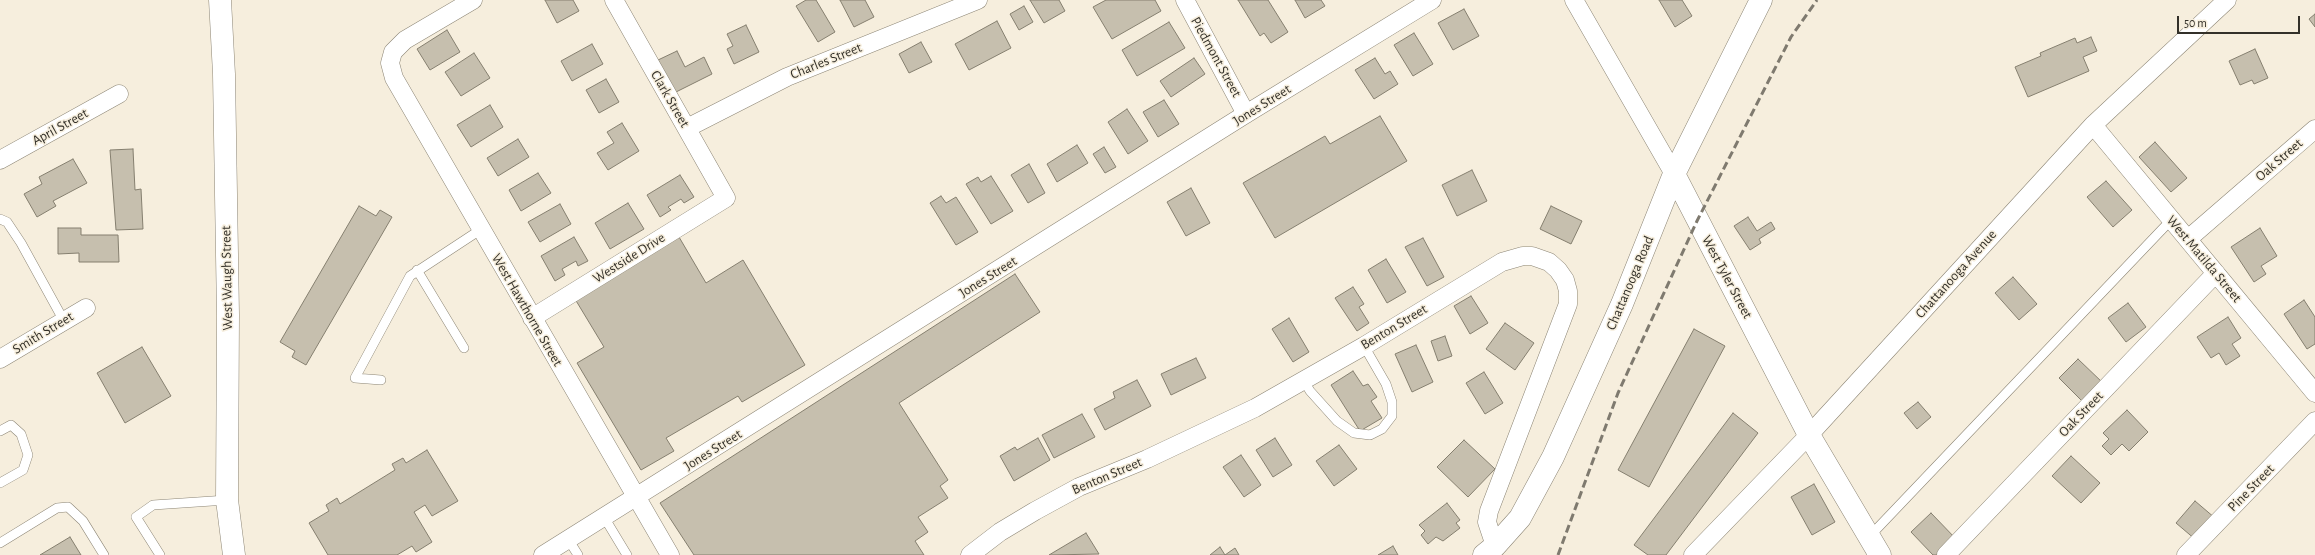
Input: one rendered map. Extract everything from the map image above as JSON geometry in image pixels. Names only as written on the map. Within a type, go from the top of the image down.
[{"type":"street","name":"West Waugh Street","points":[[220,0],[224,74],[228,315],[227,500],[234,555]]},
{"type":"street","name":"West Hawthorne Street","points":[[473,0],[405,40],[394,52],[390,63],[394,78],[480,230],[670,555]]},
{"type":"street","name":"Clark Street","points":[[614,0],[726,198]]},
{"type":"street","name":"Piedmont Street","points":[[1185,0],[1246,114]]},
{"type":"street","name":"Jones Street","points":[[544,555],[637,498],[1246,114],[1432,0]]},
{"type":"street","name":"West Tyler Street","points":[[1574,0],[1674,174],[1809,435],[1874,546]]},
{"type":"street","name":"Chattanooga Road","points":[[1489,551],[1520,518],[1553,457],[1622,304],[1674,174],[1761,0]]},
{"type":"street","name":"Chattanooga Avenue","points":[[1693,555],[1809,435],[2093,125],[2227,0]]},
{"type":"street","name":"Charles Street","points":[[686,128],[786,77],[972,1]]},
{"type":"street","name":"April Street","points":[[0,160],[119,94]]},
{"type":"street","name":"West Matilda Street","points":[[2093,125],[2315,393]]},
{"type":"street","name":"Oak Street","points":[[2188,239],[2315,129]]},
{"type":"street","name":"Westside Drive","points":[[532,318],[726,198]]},
{"type":"street","name":"Benton Street","points":[[970,555],[1012,525],[1079,487],[1147,459],[1255,408],[1364,346],[1502,262],[1523,256],[1532,256],[1550,262],[1565,280],[1568,291],[1568,304],[1489,511],[1487,522],[1489,551]]},
{"type":"street","name":"Oak Street","points":[[1946,555],[2216,273]]},
{"type":"street","name":"Smith Street","points":[[0,359],[86,308]]},
{"type":"street","name":"Pine Street","points":[[2186,555],[2315,421]]},
{"type":"lane","points":[[0,219],[7,222],[21,243],[64,321]]},
{"type":"lane","points":[[1874,546],[2171,220]]},
{"type":"lane","points":[[382,380],[354,378],[410,276],[480,230]]},
{"type":"lane","points":[[417,270],[464,348]]},
{"type":"lane","points":[[1304,381],[1310,391],[1336,421],[1354,433],[1370,435],[1382,429],[1392,416],[1392,402],[1386,384],[1364,346]]},
{"type":"lane","points":[[0,431],[11,425],[21,434],[28,455],[23,470],[0,483]]},
{"type":"lane","points":[[160,555],[136,517],[153,505],[227,500]]},
{"type":"lane","points":[[0,543],[57,508],[68,507],[83,521],[104,555]]},
{"type":"lane","points":[[604,517],[627,555]]},
{"type":"lane","points":[[568,539],[578,555]]},
{"type":"building","points":[[545,0],[573,0],[579,11],[557,23]]},
{"type":"building","points":[[806,0],[816,0],[835,32],[818,42],[796,6]]},
{"type":"building","points":[[840,0],[865,0],[874,17],[854,27]]},
{"type":"building","points":[[1030,0],[1059,0],[1065,11],[1044,23]]},
{"type":"building","points":[[1106,0],[1155,0],[1161,11],[1112,39],[1093,7]]},
{"type":"building","points":[[1238,0],[1268,0],[1288,32],[1271,43],[1264,33],[1260,36]]},
{"type":"building","points":[[1295,0],[1321,0],[1325,6],[1305,18]]},
{"type":"building","points":[[1659,0],[1682,0],[1692,16],[1675,27]]},
{"type":"building","points":[[1024,6],[1033,22],[1019,30],[1010,14]]},
{"type":"building","points":[[1464,9],[1479,36],[1453,50],[1438,23]]},
{"type":"building","points":[[2315,14],[2315,27],[2309,19]]},
{"type":"building","points":[[997,21],[1011,48],[969,70],[955,44]]},
{"type":"building","points":[[1169,22],[1185,48],[1137,76],[1122,50]]},
{"type":"building","points":[[746,25],[759,52],[734,64],[727,49],[733,46],[727,34]]},
{"type":"building","points":[[447,30],[460,52],[430,70],[417,49]]},
{"type":"building","points":[[1414,33],[1433,64],[1413,76],[1394,45]]},
{"type":"building","points":[[2091,37],[2097,51],[2083,57],[2089,71],[2028,97],[2015,67],[2041,56],[2040,53],[2075,38],[2077,43]]},
{"type":"building","points":[[921,42],[932,62],[909,73],[899,54]]},
{"type":"building","points":[[592,44],[603,64],[572,81],[561,61]]},
{"type":"building","points":[[2255,49],[2268,78],[2254,84],[2252,80],[2240,85],[2229,61]]},
{"type":"building","points":[[677,51],[685,67],[704,57],[712,74],[674,93],[658,60]]},
{"type":"building","points":[[474,53],[490,78],[461,96],[445,72]]},
{"type":"building","points":[[1194,58],[1205,74],[1171,97],[1160,81]]},
{"type":"building","points":[[1375,58],[1385,74],[1390,71],[1398,84],[1374,99],[1355,70]]},
{"type":"building","points":[[606,79],[619,102],[599,113],[586,90]]},
{"type":"building","points":[[1164,100],[1179,124],[1158,137],[1143,112]]},
{"type":"building","points":[[490,105],[503,127],[471,147],[457,125]]},
{"type":"building","points":[[1127,109],[1148,141],[1128,154],[1108,122]]},
{"type":"building","points":[[1380,116],[1407,161],[1275,238],[1243,183],[1325,136],[1330,144]]},
{"type":"building","points":[[622,123],[639,151],[608,170],[597,153],[614,143],[607,132]]},
{"type":"building","points":[[518,139],[529,157],[498,176],[487,158]]},
{"type":"building","points":[[2155,142],[2187,178],[2171,192],[2139,157]]},
{"type":"building","points":[[1077,145],[1088,163],[1057,182],[1047,164]]},
{"type":"building","points":[[1104,147],[1116,167],[1105,173],[1093,154]]},
{"type":"building","points":[[133,149],[135,190],[141,189],[143,229],[116,230],[110,150]]},
{"type":"building","points":[[73,159],[87,183],[53,201],[56,206],[37,217],[24,194],[42,184],[39,177]]},
{"type":"building","points":[[1029,164],[1045,193],[1028,203],[1011,175]]},
{"type":"building","points":[[1472,170],[1487,201],[1457,216],[1442,185]]},
{"type":"building","points":[[538,173],[551,193],[521,211],[509,190]]},
{"type":"building","points":[[680,175],[694,197],[684,203],[681,199],[668,207],[671,210],[660,217],[647,195]]},
{"type":"building","points":[[991,176],[1013,211],[991,224],[966,184],[978,177],[981,182]]},
{"type":"building","points":[[2106,181],[2132,210],[2113,227],[2087,197]]},
{"type":"building","points":[[1191,188],[1210,223],[1186,236],[1167,202]]},
{"type":"building","points":[[941,196],[946,203],[956,197],[978,232],[956,245],[930,203]]},
{"type":"building","points":[[628,203],[644,229],[610,249],[595,223]]},
{"type":"building","points":[[560,204],[571,224],[540,242],[528,222]]},
{"type":"building","points":[[359,206],[376,216],[380,210],[392,217],[306,365],[292,357],[295,351],[280,342]]},
{"type":"building","points":[[1551,206],[1582,221],[1571,244],[1540,229]]},
{"type":"building","points":[[1748,217],[1757,231],[1771,222],[1775,229],[1759,239],[1761,243],[1750,250],[1734,226]]},
{"type":"building","points":[[58,228],[81,228],[81,235],[118,235],[119,262],[79,262],[79,253],[58,254]]},
{"type":"building","points":[[2260,228],[2277,256],[2261,266],[2266,274],[2254,282],[2231,247]]},
{"type":"building","points":[[574,237],[588,261],[578,266],[576,261],[562,269],[565,275],[555,281],[541,256]]},
{"type":"building","points":[[679,237],[706,283],[743,260],[805,365],[742,402],[738,396],[666,438],[674,451],[641,470],[577,363],[604,347],[575,299]]},
{"type":"building","points":[[1423,238],[1444,277],[1427,286],[1405,247]]},
{"type":"building","points":[[1386,259],[1406,292],[1387,303],[1368,270]]},
{"type":"building","points":[[1015,274],[1040,312],[899,403],[948,480],[940,486],[948,498],[918,517],[928,532],[915,541],[924,555],[694,555],[660,503]]},
{"type":"building","points":[[2013,277],[2037,304],[2019,320],[1995,293]]},
{"type":"building","points":[[1353,287],[1364,304],[1359,307],[1369,323],[1357,331],[1335,298]]},
{"type":"building","points":[[1471,296],[1488,323],[1470,334],[1454,306]]},
{"type":"building","points":[[2304,300],[2315,317],[2315,344],[2307,349],[2284,314]]},
{"type":"building","points":[[2128,303],[2146,327],[2126,342],[2108,318]]},
{"type":"building","points":[[2228,317],[2241,338],[2232,344],[2240,356],[2226,365],[2219,353],[2211,358],[2197,337]]},
{"type":"building","points":[[1289,318],[1309,352],[1293,362],[1272,329]]},
{"type":"building","points":[[1505,323],[1534,343],[1515,370],[1486,349]]},
{"type":"building","points":[[1694,329],[1725,346],[1649,487],[1618,470]]},
{"type":"building","points":[[1445,336],[1452,356],[1438,361],[1431,341]]},
{"type":"building","points":[[1416,345],[1433,382],[1412,392],[1395,354]]},
{"type":"building","points":[[142,347],[171,396],[125,423],[97,373]]},
{"type":"building","points":[[1196,358],[1206,378],[1171,395],[1161,374]]},
{"type":"building","points":[[2078,359],[2103,383],[2084,403],[2059,378]]},
{"type":"building","points":[[1353,371],[1363,386],[1368,384],[1377,397],[1371,401],[1382,418],[1360,431],[1331,385]]},
{"type":"building","points":[[1484,372],[1503,403],[1485,414],[1466,383]]},
{"type":"building","points":[[1137,380],[1151,406],[1105,430],[1094,409],[1115,398],[1113,392]]},
{"type":"building","points":[[1918,402],[1931,417],[1917,429],[1904,413]]},
{"type":"building","points":[[2127,410],[2148,432],[2129,451],[2122,444],[2111,455],[2102,446],[2109,439],[2103,433]]},
{"type":"building","points":[[1733,413],[1758,433],[1666,555],[1648,555],[1634,545]]},
{"type":"building","points":[[1082,414],[1095,437],[1054,458],[1042,435]]},
{"type":"building","points":[[1038,438],[1050,460],[1014,481],[1000,456],[1015,447],[1017,450]]},
{"type":"building","points":[[1275,438],[1292,465],[1273,477],[1256,450]]},
{"type":"building","points":[[1464,440],[1495,469],[1468,497],[1437,467]]},
{"type":"building","points":[[1339,445],[1357,469],[1334,486],[1316,461]]},
{"type":"building","points":[[427,450],[458,501],[432,516],[425,505],[414,512],[432,542],[416,552],[412,546],[397,555],[328,555],[309,523],[329,511],[326,505],[337,498],[340,504],[395,470],[392,464],[403,458],[406,463]]},
{"type":"building","points":[[1241,455],[1261,485],[1244,497],[1223,467]]},
{"type":"building","points":[[2071,456],[2100,483],[2081,503],[2052,476]]},
{"type":"building","points":[[1814,484],[1835,522],[1812,535],[1791,497]]},
{"type":"building","points":[[2195,501],[2215,518],[2196,540],[2176,523]]},
{"type":"building","points":[[1447,503],[1460,520],[1456,523],[1460,528],[1443,541],[1436,537],[1428,544],[1421,535],[1425,531],[1419,525]]},
{"type":"building","points":[[1931,513],[1957,540],[1942,555],[1933,555],[1911,532]]},
{"type":"building","points":[[1086,533],[1099,554],[1049,555]]},
{"type":"building","points":[[70,537],[81,555],[40,555]]},
{"type":"building","points":[[1393,546],[1398,555],[1378,555]]},
{"type":"building","points":[[1220,547],[1225,555],[1210,555]]},
{"type":"building","points":[[1235,548],[1239,555],[1225,555]]},
{"type":"railway","points":[[1558,555],[1618,393],[1697,221],[1791,37],[1817,0]]}]
